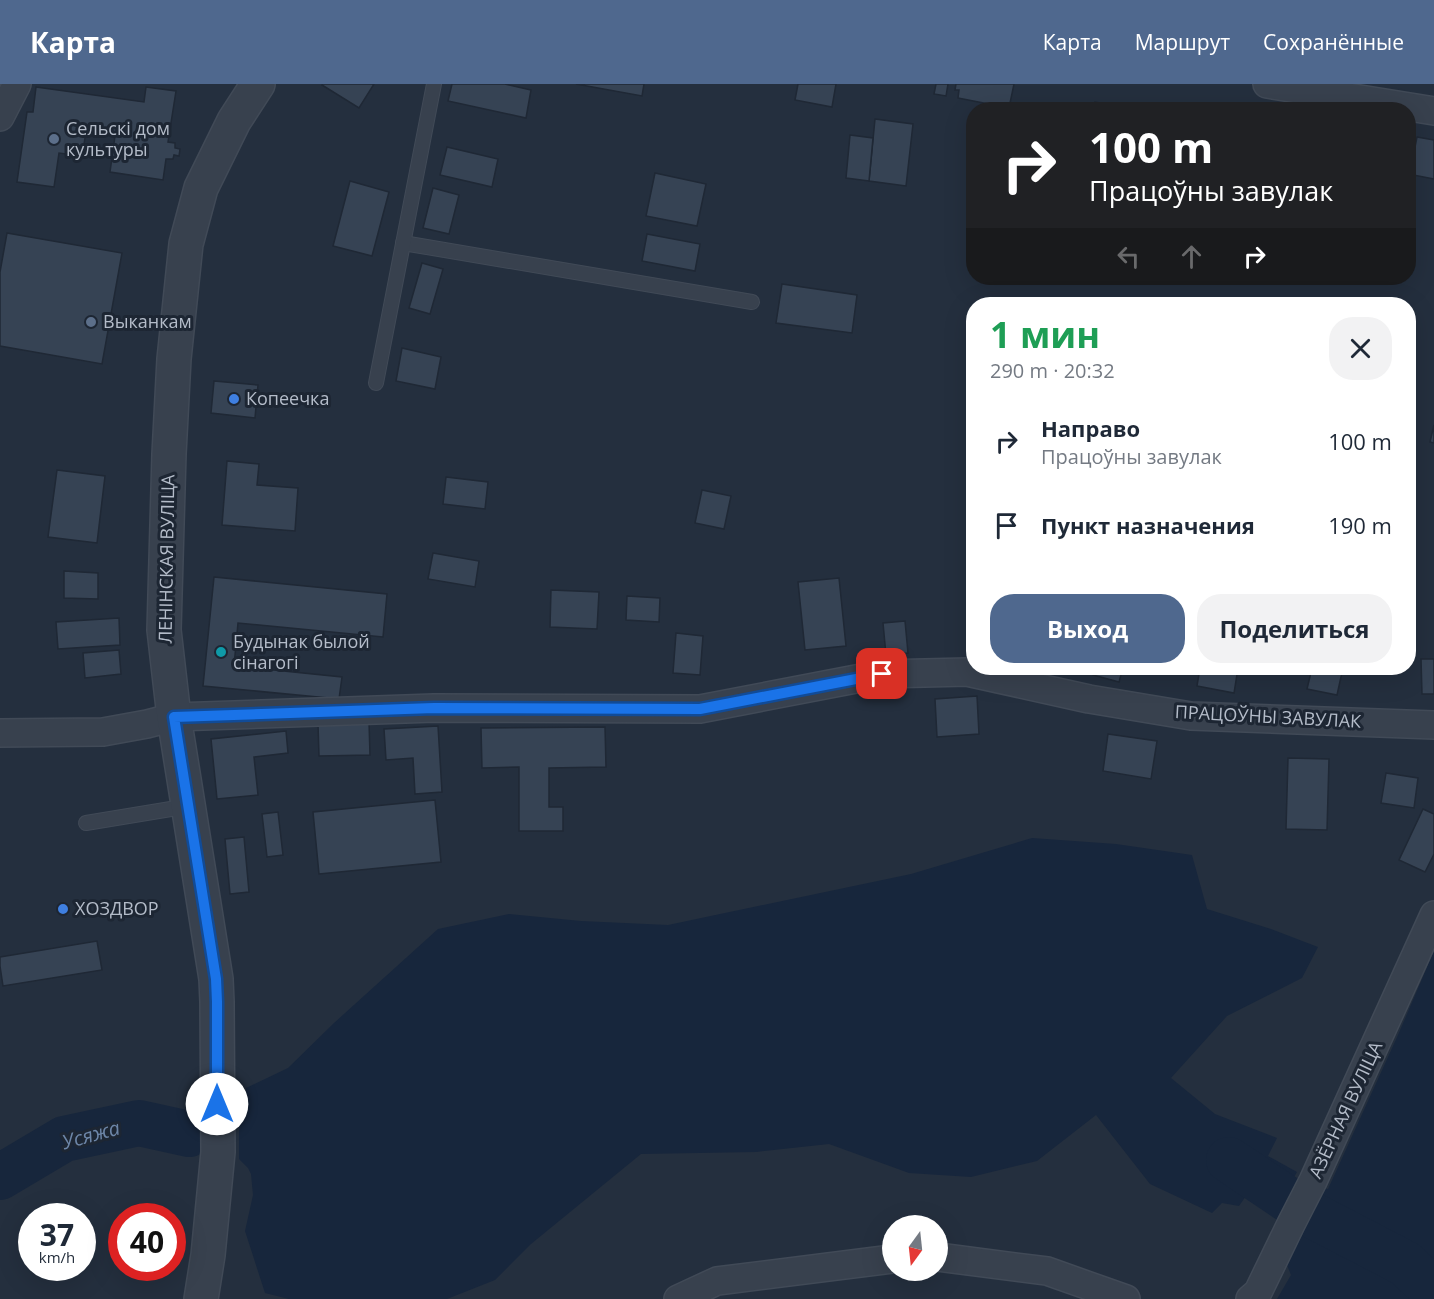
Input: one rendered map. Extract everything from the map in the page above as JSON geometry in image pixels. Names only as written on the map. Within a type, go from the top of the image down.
[{"type":"street","points":[[0,117],[17,84]]},
{"type":"street","name":"ЛЕНІНСКАЯ ВУЛІЦА","points":[[201,1299],[208,1255],[218,1152],[218,1014],[216,979],[174,717],[164,630],[169,454],[174,359],[186,244],[201,188],[234,121],[258,84]]},
{"type":"street","points":[[1267,84],[1378,102]]},
{"type":"street","points":[[1416,108],[1434,111]]},
{"type":"street","name":"ПРАЦОЎНЫ ЗАВУЛАК","points":[[0,732],[102,732],[174,717],[434,708],[700,709],[882,674],[966,672]]},
{"type":"street","name":"ПРАЦОЎНЫ ЗАВУЛАК","points":[[981,675],[1089,699],[1191,716],[1434,725]]},
{"type":"street","name":"АЗЁРНАЯ ВУЛІЦА","points":[[1250,1299],[1258,1292],[1313,1181],[1434,915]]},
{"type":"street","points":[[948,1258],[1047,1271],[1126,1299]]},
{"type":"street","points":[[678,1299],[717,1281],[882,1260]]},
{"type":"lane","points":[[376,383],[434,84]]},
{"type":"lane","points":[[403,243],[752,302]]},
{"type":"lane","points":[[86,823],[189,806]]},
{"type":"water","points":[[1032,838],[1116,844],[1192,855],[1207,909],[1271,929],[1318,947],[1302,978],[1227,1016],[1171,1078],[1215,1114],[1277,1138],[1268,1156],[1297,1172],[1278,1205],[1246,1196],[1239,1206],[1222,1203],[1212,1213],[1150,1184],[1096,1115],[1037,1161],[971,1177],[909,1173],[829,1144],[756,1152],[641,1154],[531,1244],[495,1280],[447,1299],[289,1299],[265,1293],[245,1231],[253,1195],[251,1174],[239,1159],[239,1110],[246,1105],[246,1088],[288,1068],[438,929],[509,914],[581,921],[668,925],[911,874]]},
{"type":"water","points":[[1434,951],[1434,1299],[1277,1299],[1291,1275],[1287,1265],[1301,1236],[1297,1234],[1323,1188],[1328,1189]]},
{"type":"building","points":[[323,84],[374,84],[359,108]]},
{"type":"building","points":[[452,84],[505,84],[531,90],[526,118],[448,101]]},
{"type":"building","points":[[576,84],[644,84],[642,96]]},
{"type":"building","points":[[798,84],[836,84],[832,107],[795,100]]},
{"type":"building","points":[[936,84],[948,84],[946,96],[934,94]]},
{"type":"building","points":[[956,84],[1014,84],[1010,102],[978,102],[958,98],[959,90],[955,90]]},
{"type":"building","name":"Сельскі дом культуры","points":[[36,87],[144,102],[146,87],[176,91],[168,142],[175,143],[175,148],[180,149],[179,156],[174,155],[173,159],[166,159],[163,180],[110,172],[115,136],[86,132],[82,156],[59,153],[54,187],[17,182],[27,112],[33,112]]},
{"type":"building","points":[[875,119],[913,124],[906,186],[869,181]]},
{"type":"building","points":[[850,135],[873,138],[869,181],[846,178]]},
{"type":"building","points":[[1417,137],[1434,140],[1434,179],[1416,176]]},
{"type":"building","points":[[447,147],[498,159],[492,187],[440,175]]},
{"type":"building","points":[[655,173],[706,184],[697,226],[646,216]]},
{"type":"building","points":[[350,181],[389,192],[372,256],[333,246]]},
{"type":"building","points":[[433,188],[459,195],[449,234],[423,228]]},
{"type":"building","points":[[7,233],[122,253],[102,364],[0,346],[0,272]]},
{"type":"building","points":[[647,234],[700,244],[695,271],[642,261]]},
{"type":"building","points":[[422,263],[443,269],[430,314],[409,308]]},
{"type":"building","points":[[782,284],[857,295],[852,333],[776,323]]},
{"type":"building","points":[[402,348],[441,357],[435,389],[396,381]]},
{"type":"building","name":"Копеечка","points":[[214,381],[258,385],[255,418],[211,413]]},
{"type":"building","points":[[1434,425],[1434,443],[1430,442]]},
{"type":"building","points":[[227,461],[259,464],[257,485],[298,488],[295,531],[222,525]]},
{"type":"building","points":[[57,470],[105,476],[97,543],[48,537]]},
{"type":"building","points":[[446,477],[488,482],[485,509],[443,504]]},
{"type":"building","points":[[702,490],[731,496],[724,529],[695,523]]},
{"type":"building","points":[[433,553],[479,561],[475,587],[428,579]]},
{"type":"building","points":[[64,571],[98,573],[98,599],[64,598]]},
{"type":"building","name":"Будынак былой сінагогі","points":[[214,577],[387,594],[383,637],[238,623],[234,666],[342,677],[339,699],[203,686]]},
{"type":"building","points":[[839,578],[846,646],[805,650],[798,582]]},
{"type":"building","points":[[551,590],[599,592],[597,629],[550,627]]},
{"type":"building","points":[[627,596],[660,598],[659,622],[626,620]]},
{"type":"building","points":[[119,618],[120,645],[58,649],[56,622]]},
{"type":"building","points":[[905,621],[908,653],[886,655],[883,623]]},
{"type":"building","points":[[676,633],[703,636],[700,675],[673,673]]},
{"type":"building","points":[[119,650],[121,674],[85,678],[83,653]]},
{"type":"building","points":[[1421,659],[1434,659],[1434,694],[1422,694]]},
{"type":"building","points":[[1093,675],[1121,675],[1119,682]]},
{"type":"building","points":[[1199,675],[1237,675],[1234,693],[1197,686]]},
{"type":"building","points":[[1310,675],[1341,675],[1337,695],[1307,689]]},
{"type":"building","points":[[977,696],[979,734],[937,737],[935,699]]},
{"type":"building","points":[[369,722],[370,755],[319,756],[318,724]]},
{"type":"building","points":[[438,726],[442,792],[415,794],[413,758],[386,760],[384,729]]},
{"type":"building","points":[[605,727],[606,767],[549,768],[549,807],[563,807],[563,831],[519,831],[519,767],[482,768],[481,728]]},
{"type":"building","points":[[286,731],[288,753],[254,757],[258,795],[217,799],[211,739]]},
{"type":"building","points":[[1108,734],[1157,741],[1151,779],[1103,771]]},
{"type":"building","points":[[1288,758],[1329,759],[1327,830],[1286,829]]},
{"type":"building","points":[[1386,773],[1418,778],[1414,808],[1381,803]]},
{"type":"building","points":[[435,800],[441,862],[319,874],[313,812]]},
{"type":"building","points":[[1423,809],[1434,814],[1434,854],[1425,872],[1399,860]]},
{"type":"building","points":[[278,812],[283,855],[267,857],[262,814]]},
{"type":"building","points":[[244,837],[249,892],[230,894],[225,839]]},
{"type":"building","points":[[97,941],[102,970],[3,986],[0,957]]},
{"type":"waterway","name":"Усяжа","points":[[0,1177],[64,1139],[139,1123],[189,1134]]},
{"type":"waterway","points":[[1229,1160],[1308,1213],[1406,1264],[1434,1291]]},
{"type":"place","name":"Сельскі дом культуры","points":[[54,139]]},
{"type":"place","name":"Выканкам","points":[[91,322]]},
{"type":"place","name":"Копеечка","points":[[234,399]]},
{"type":"place","name":"Будынак былой сінагогі","points":[[221,652]]},
{"type":"place","name":"ХОЗДВОР","points":[[63,909]]},
{"type":"route","points":[[217,1104],[216,979],[174,717],[434,708],[700,709],[882,674]]}]
